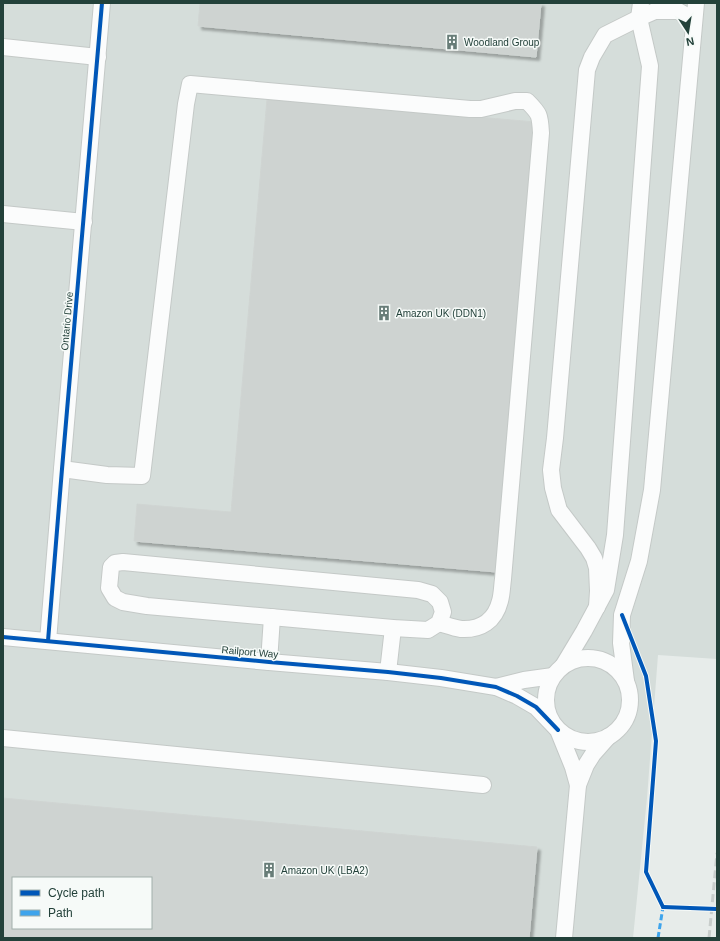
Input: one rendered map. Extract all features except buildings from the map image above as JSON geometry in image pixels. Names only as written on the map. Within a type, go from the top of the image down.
[{"type":"street","name":"Ontario Drive","points":[[48,641],[102,3]]},
{"type":"street","points":[[564,938],[578,785],[586,765],[593,754],[624,722],[630,708],[630,694],[626,681],[621,643],[622,615],[639,561],[652,490],[696,3]]},
{"type":"street","points":[[597,607],[597,568],[594,558],[559,510],[552,488],[551,470],[587,70],[592,57],[605,35],[640,10],[678,11],[694,20]]},
{"type":"street","points":[[578,785],[573,766],[558,730],[550,718],[546,704],[547,690],[606,590],[615,535],[650,66],[640,10]]},
{"type":"street","points":[[3,47],[98,57]]},
{"type":"street","points":[[62,469],[107,475],[142,476],[186,104],[190,84],[470,109],[481,109],[516,101],[527,101],[536,110],[541,118],[541,133],[500,602],[494,616],[486,624],[472,629],[459,629],[439,623]]},
{"type":"street","points":[[3,214],[84,222]]},
{"type":"street","points":[[123,562],[418,590],[432,594],[440,602],[443,612],[439,623],[428,630],[272,617],[147,606],[123,602],[115,598],[109,588],[111,567],[115,563],[123,562]]},
{"type":"street","points":[[269,662],[272,617]]},
{"type":"street","points":[[388,672],[393,628]]},
{"type":"street","name":"Railport Way","points":[[3,638],[441,678],[496,688],[517,696],[536,707],[558,730]]},
{"type":"street","points":[[496,688],[558,671],[576,659],[591,658],[605,661],[617,669],[626,681]]},
{"type":"street","points":[[558,730],[566,736],[586,742],[598,741],[608,737]]},
{"type":"street","points":[[3,738],[483,785]]},
{"type":"shaded area","points":[[3,3],[717,3],[717,659],[658,655],[647,798],[633,938],[3,938]]},
{"type":"railway","points":[[709,938],[717,853]]},
{"type":"marked path","points":[[658,938],[663,907],[666,907]]},
{"type":"cycle path","points":[[48,641],[102,3]]},
{"type":"cycle path","points":[[622,615],[646,676],[656,741],[646,872],[663,907]]},
{"type":"cycle path","points":[[3,637],[388,672],[441,678],[496,687],[517,696],[536,707],[558,730]]},
{"type":"cycle path","points":[[663,907],[717,909]]},
{"type":"place","name":"Woodland Group","points":[[452,42]]},
{"type":"place","name":"Amazon UK (DDN1)","points":[[384,313]]},
{"type":"place","name":"Amazon UK (LBA2)","points":[[269,870]]}]
